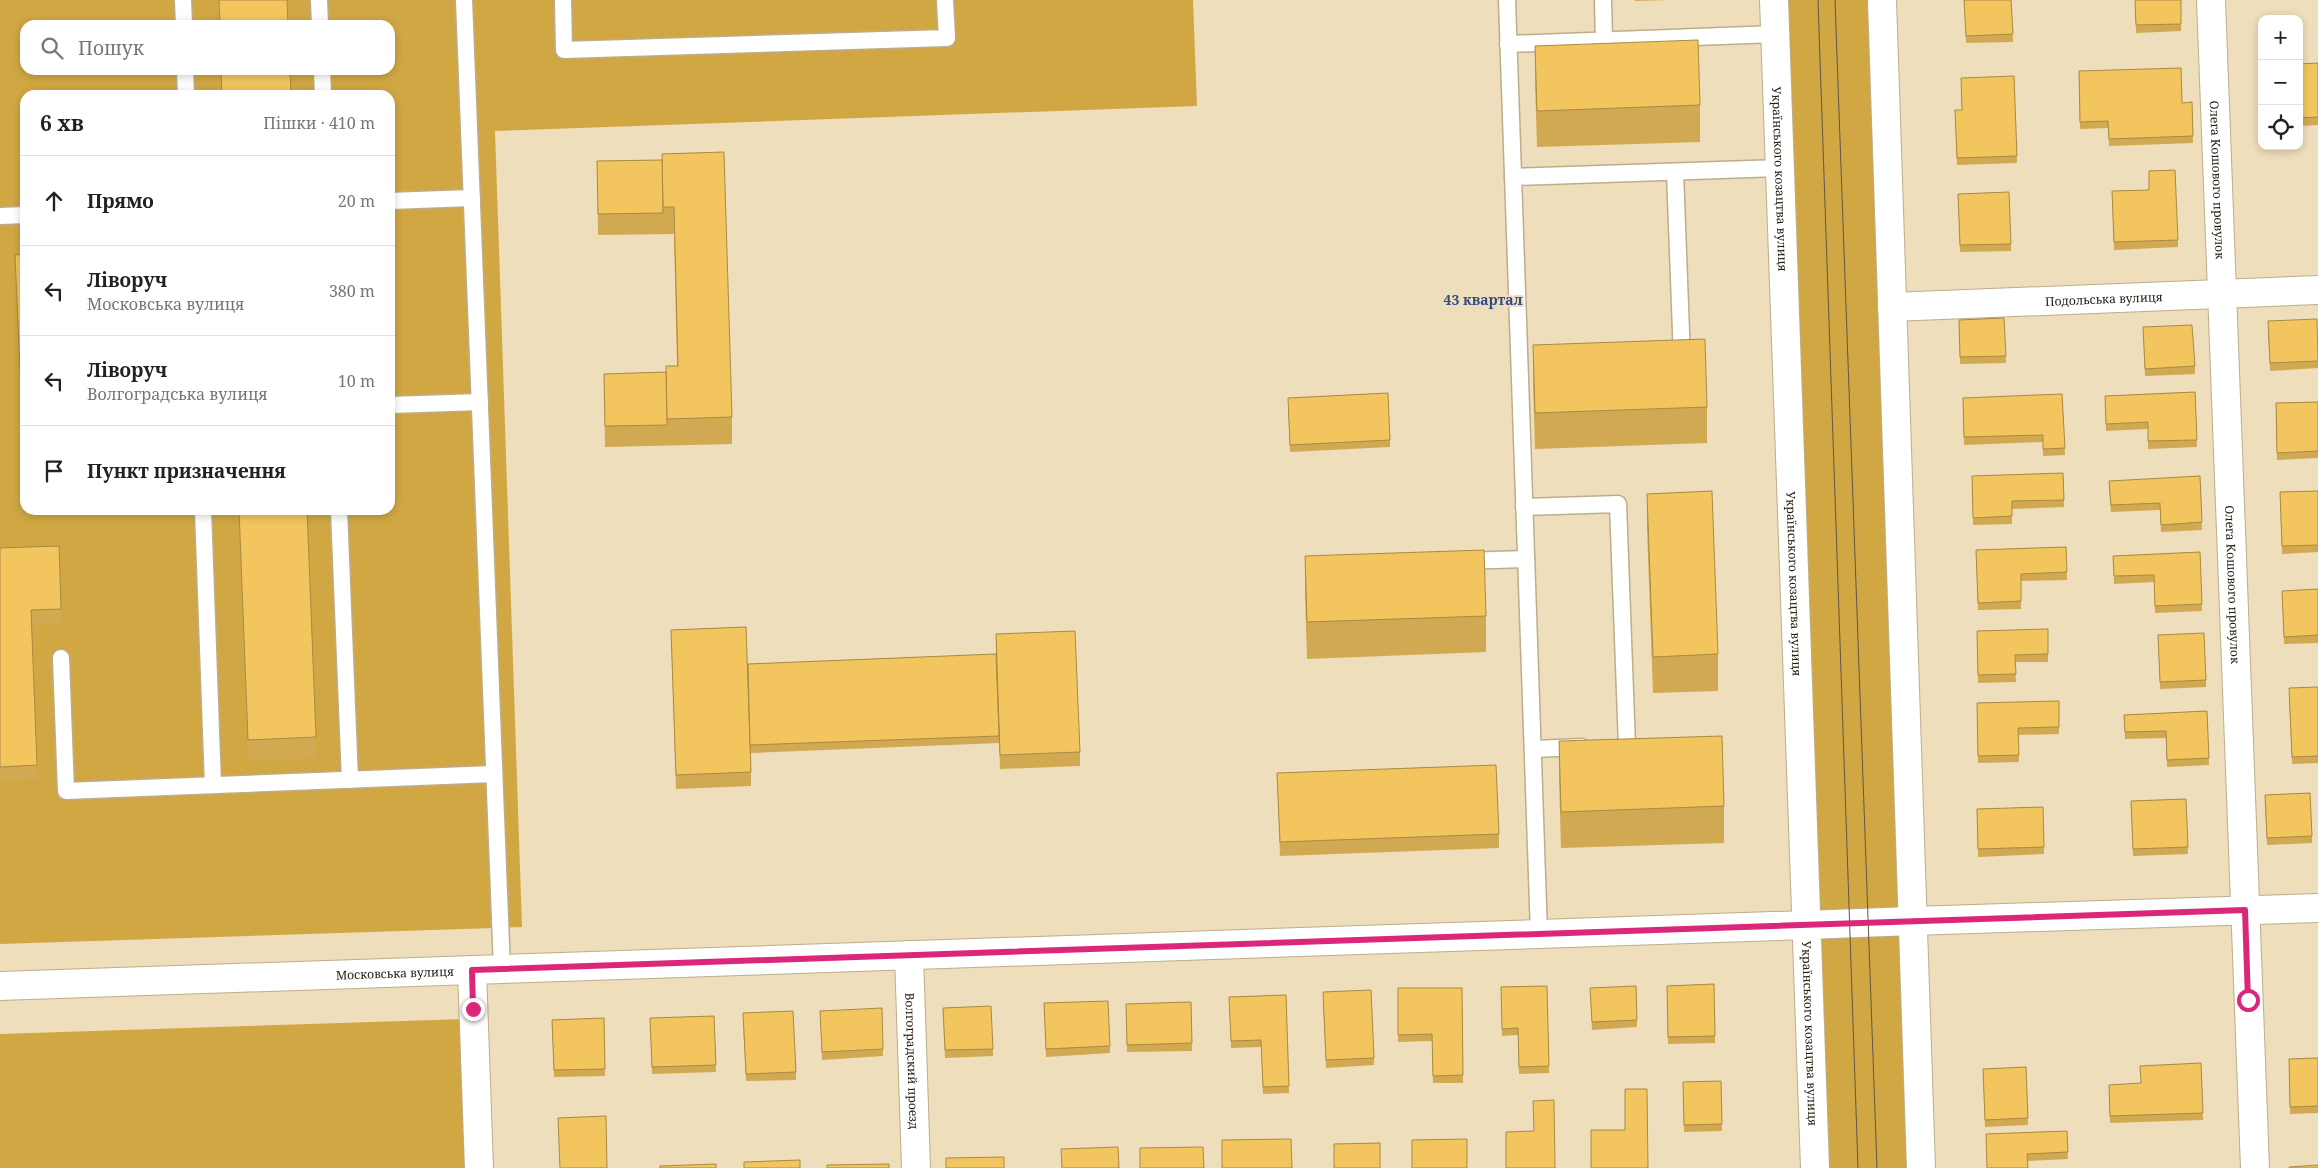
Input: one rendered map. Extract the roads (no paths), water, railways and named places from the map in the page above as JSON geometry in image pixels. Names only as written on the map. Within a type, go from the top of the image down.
[{"type":"street","name":"Українського козацтва вулиця","points":[[1774,0],[1814,1168]]},
{"type":"street","points":[[1882,0],[1921,1168]]},
{"type":"street","name":"Олега Кошового провулок","points":[[2211,0],[2255,1168]]},
{"type":"street","name":"Подольська вулиця","points":[[1892,307],[2318,290]]},
{"type":"street","name":"Московська вулиця","points":[[0,986],[2318,908]]},
{"type":"street","name":"Волгоградский проезд","points":[[909,955],[916,1168]]},
{"type":"street","points":[[472,970],[479,1168]]},
{"type":"lane","points":[[183,0],[184,20]]},
{"type":"lane","points":[[319,0],[320,20]]},
{"type":"lane","points":[[464,0],[502,969]]},
{"type":"lane","points":[[563,0],[564,50],[947,38],[946,0]]},
{"type":"lane","points":[[1507,0],[1539,934]]},
{"type":"lane","points":[[1603,0],[1604,40]]},
{"type":"lane","points":[[1508,44],[1775,34]]},
{"type":"lane","points":[[185,75],[186,90]]},
{"type":"lane","points":[[322,75],[323,90]]},
{"type":"lane","points":[[1513,178],[1780,168]]},
{"type":"lane","points":[[1662,360],[1682,360],[1675,172]]},
{"type":"lane","points":[[395,201],[472,198]]},
{"type":"lane","points":[[0,216],[20,215]]},
{"type":"lane","points":[[1519,365],[1538,365]]},
{"type":"lane","points":[[395,405],[480,402]]},
{"type":"lane","points":[[1524,508],[1618,504],[1627,746]]},
{"type":"lane","points":[[203,515],[213,785]]},
{"type":"lane","points":[[339,515],[350,780]]},
{"type":"lane","points":[[1449,562],[1526,559]]},
{"type":"lane","points":[[61,658],[66,791],[494,774]]},
{"type":"lane","points":[[1533,749],[1646,745]]},
{"type":"tram line","points":[[1818,0],[1858,1168]]},
{"type":"tram line","points":[[1835,0],[1877,1168]]},
{"type":"district","name":"43 квартал","points":[[1483,299]]}]
